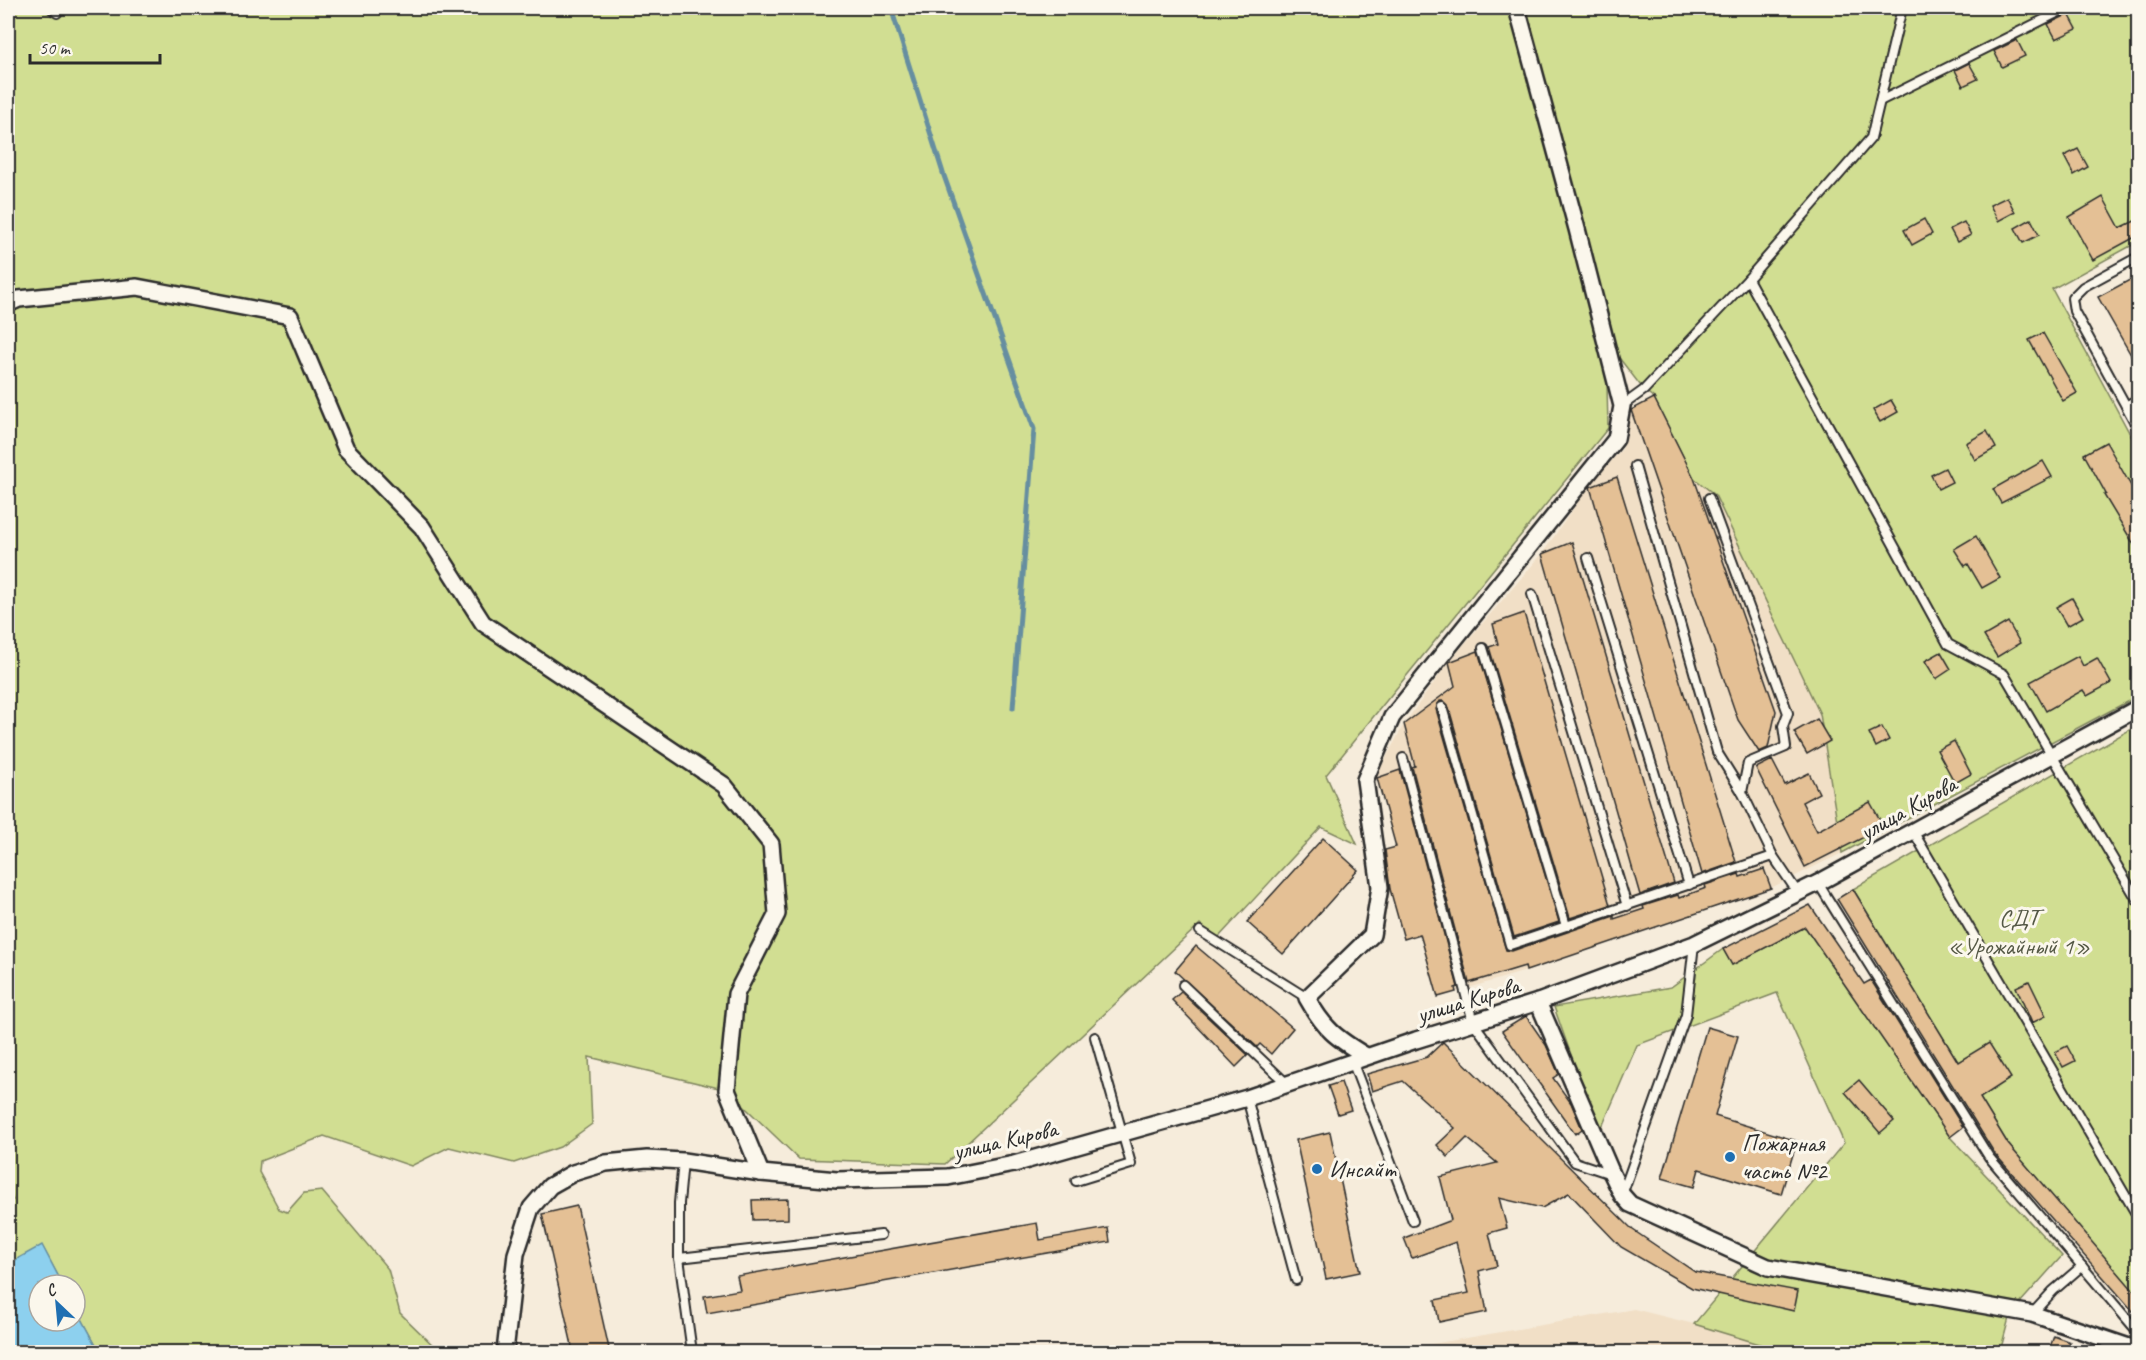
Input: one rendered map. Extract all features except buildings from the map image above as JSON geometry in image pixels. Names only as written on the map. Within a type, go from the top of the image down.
[{"type":"street","points":[[1359,1059],[1319,1020],[1307,998],[1372,935],[1380,887],[1365,780],[1392,717],[1616,439],[1622,406],[1578,229],[1517,8]]},
{"type":"street","points":[[8,304],[19,299],[137,287],[290,316],[346,449],[422,527],[483,623],[724,785],[771,844],[777,914],[736,994],[727,1090],[761,1173]]},
{"type":"street","name":"улица Кирова","points":[[505,1353],[516,1254],[531,1208],[550,1186],[573,1173],[606,1163],[647,1159],[682,1161],[761,1173],[837,1180],[948,1177],[1014,1164],[1246,1098],[1538,1002],[1694,944],[1818,884],[2139,708]]},
{"type":"street","points":[[1538,1002],[1612,1174],[1622,1195],[1630,1204],[1768,1267],[2032,1314],[2139,1350]]},
{"type":"lane","points":[[1622,406],[1644,390],[1748,279],[1871,138],[1902,8]]},
{"type":"lane","points":[[1880,101],[2067,8]]},
{"type":"lane","points":[[2139,257],[2083,287],[2072,298],[2074,311],[2139,428]]},
{"type":"lane","points":[[1748,279],[1948,644],[2004,674],[2139,901]]},
{"type":"lane","points":[[2126,406],[2139,399]]},
{"type":"lane","points":[[1635,466],[1717,752],[1742,792],[1773,856],[1798,893]]},
{"type":"lane","points":[[1709,498],[1788,713],[1783,726],[1786,747],[1748,763],[1742,792]]},
{"type":"lane","points":[[1588,558],[1689,885]]},
{"type":"lane","points":[[1532,594],[1627,906]]},
{"type":"lane","points":[[1483,648],[1566,926]]},
{"type":"lane","points":[[1442,707],[1510,945],[1773,856]]},
{"type":"lane","points":[[1403,758],[1473,1022],[1575,1162],[1612,1174]]},
{"type":"lane","points":[[1913,831],[2139,1217]]},
{"type":"lane","points":[[1818,884],[1989,1157],[2139,1332]]},
{"type":"lane","points":[[1200,931],[1307,998]]},
{"type":"lane","points":[[1622,1195],[1686,1015],[1694,944]]},
{"type":"lane","points":[[1183,985],[1287,1084]]},
{"type":"lane","points":[[1076,1180],[1131,1164],[1095,1037]]},
{"type":"lane","points":[[1359,1059],[1413,1221]]},
{"type":"lane","points":[[1246,1098],[1296,1280]]},
{"type":"lane","points":[[682,1161],[679,1258],[692,1353]]},
{"type":"lane","points":[[679,1258],[881,1235]]},
{"type":"lane","points":[[2032,1314],[2052,1291],[2082,1266]]},
{"type":"shaded area","points":[[1654,398],[1694,477],[1715,495],[1820,714],[1842,853],[1771,888],[1526,971],[1438,997],[1420,934],[1404,939],[1379,852],[1396,846],[1376,777],[1404,724],[1449,662],[1542,554],[1589,486],[1623,448],[1631,409]]},
{"type":"shaded area","points":[[1634,1309],[1694,1324],[1786,1352],[1386,1352]]},
{"type":"green space","points":[[8,8],[2138,8],[2138,242],[2052,289],[2138,449],[2138,696],[1842,853],[1820,714],[1715,495],[1694,478],[1654,398],[1644,390],[1606,341],[1608,428],[1326,775],[1357,844],[1321,827],[1217,939],[1200,924],[945,1164],[799,1159],[727,1090],[589,1057],[592,1124],[560,1147],[514,1163],[449,1147],[411,1166],[324,1136],[260,1161],[259,1172],[279,1209],[287,1212],[304,1193],[322,1191],[388,1269],[400,1313],[440,1352],[100,1352],[87,1328],[87,1273],[57,1273],[42,1246],[8,1264],[8,1204],[13,1200],[8,1186]]},
{"type":"green space","name":"СДТ «Урожайный 1»","points":[[2138,725],[2138,1297],[2008,1144],[1853,889]]},
{"type":"green space","points":[[1805,927],[1950,1137],[2062,1256],[2010,1314],[2000,1352],[1786,1352],[1694,1324],[1844,1143],[1777,993],[1637,1045],[1599,1134],[1554,1007],[1671,987],[1723,949],[1732,965]]},
{"type":"water","points":[[42,1245],[57,1273],[27,1273],[27,1333],[87,1333],[87,1328],[100,1352],[8,1352],[8,1264]]},
{"type":"waterway","points":[[891,8],[943,173],[1034,429],[1013,708]]},
{"type":"place","name":"Пожарная часть №2","points":[[1730,1157]]},
{"type":"place","name":"Инсайт","points":[[1317,1169]]}]
